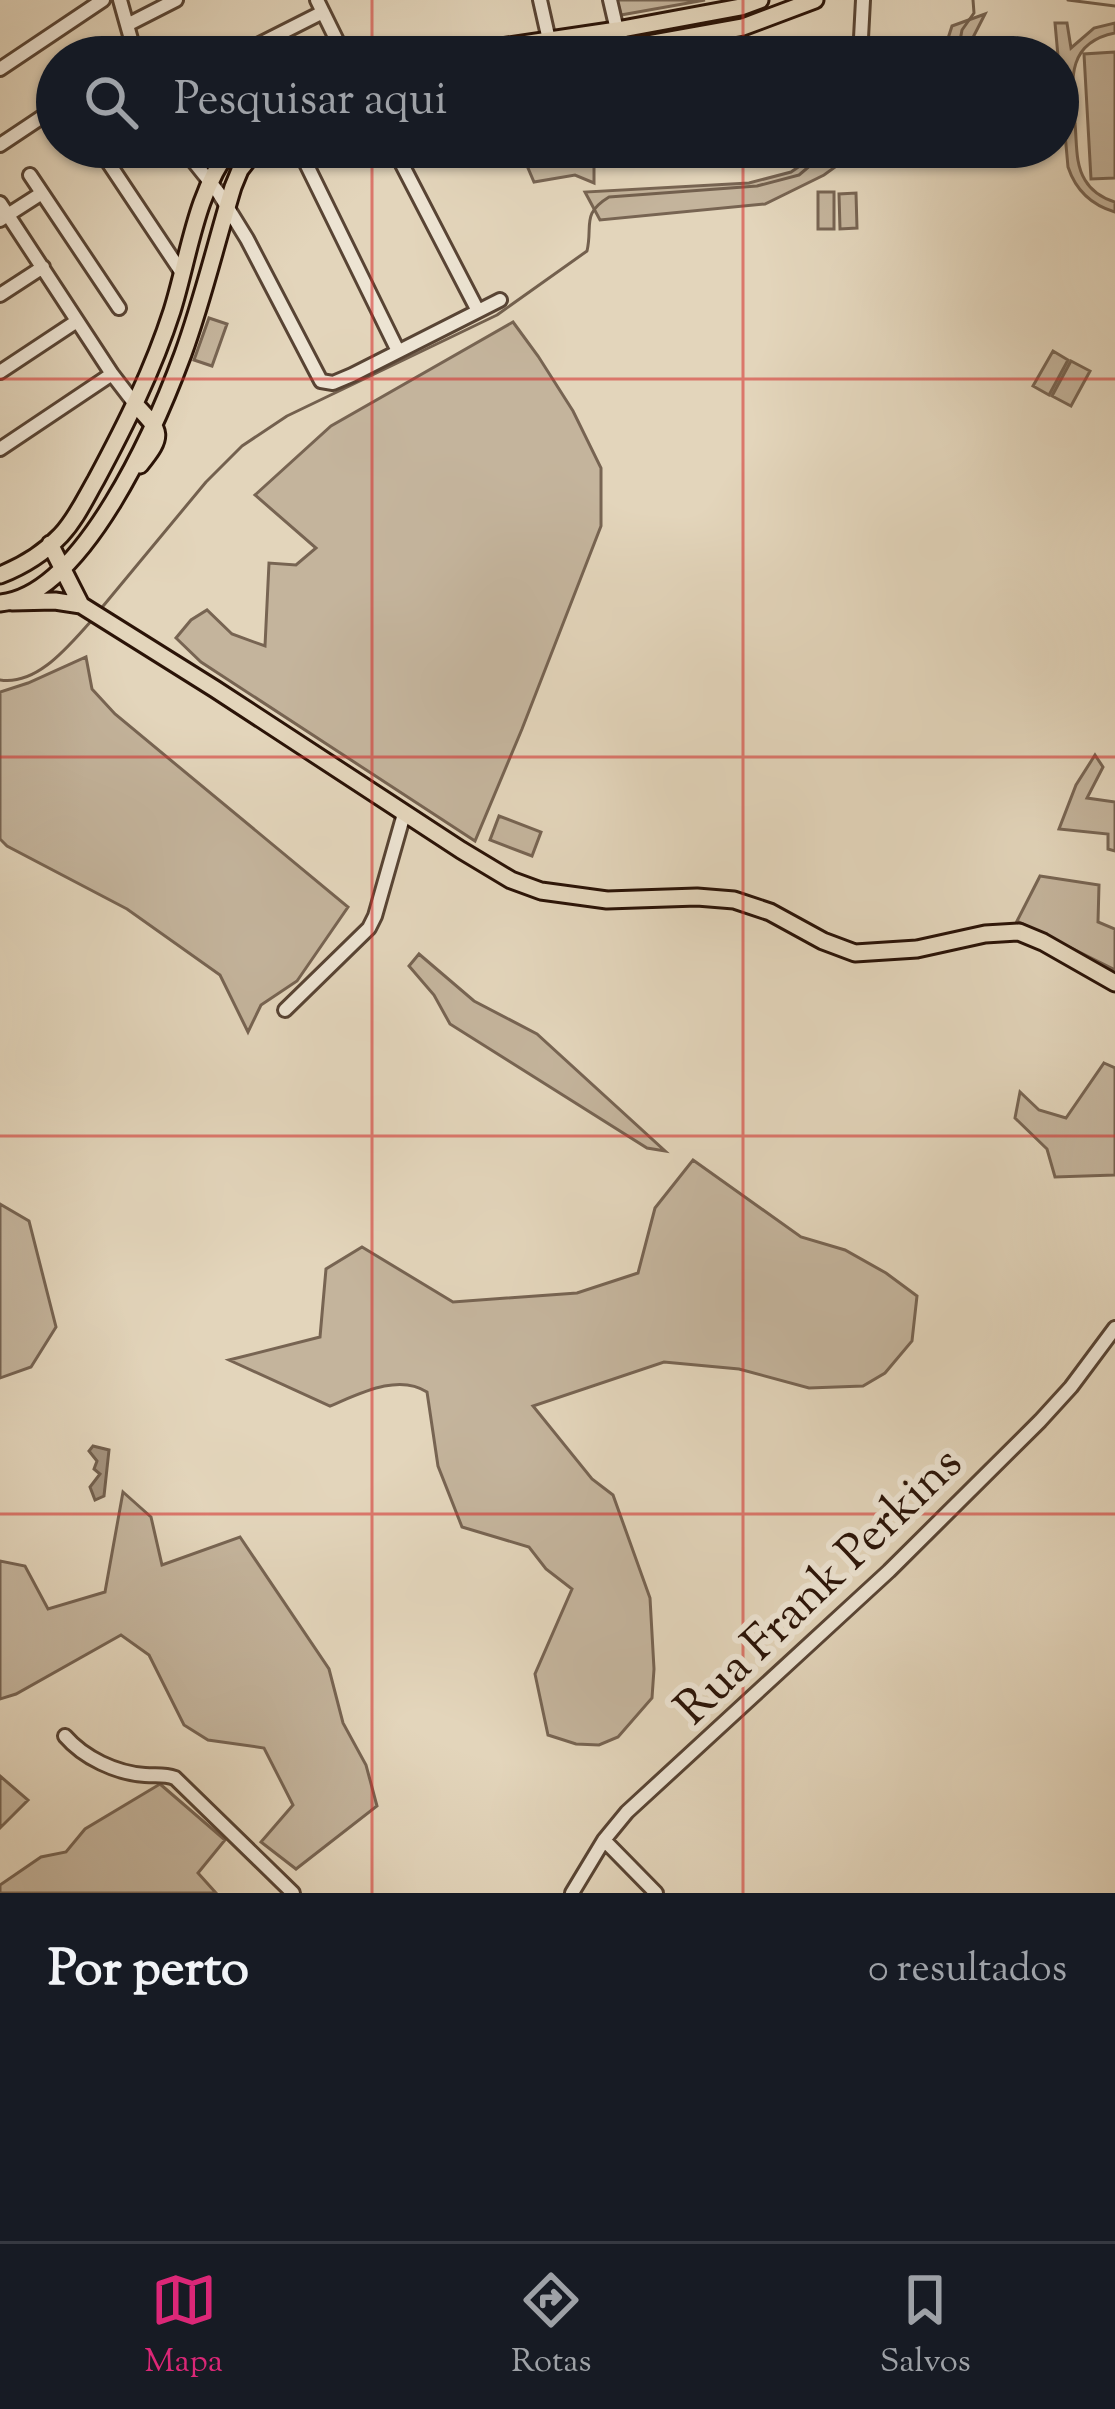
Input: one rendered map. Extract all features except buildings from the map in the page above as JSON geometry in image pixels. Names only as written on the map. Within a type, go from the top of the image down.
[{"type":"main road","points":[[576,36],[760,0]]},
{"type":"main road","points":[[696,36],[743,28],[815,0]]},
{"type":"main road","points":[[0,575],[29,561],[76,516],[135,404],[218,168]]},
{"type":"main road","points":[[6,603],[32,592],[76,556],[120,488],[183,352],[242,168]]},
{"type":"main road","points":[[135,404],[152,423]]},
{"type":"main road","points":[[50,544],[81,602],[511,880],[542,891],[607,900],[734,900],[855,952],[917,950],[985,934],[1019,932],[1115,983]]},
{"type":"main road","points":[[76,556],[73,571],[81,602]]},
{"type":"main road","points":[[6,603],[81,602]]},
{"type":"street","points":[[49,36],[104,0]]},
{"type":"street","points":[[120,0],[130,36]]},
{"type":"street","points":[[127,26],[176,0]]},
{"type":"street","points":[[540,0],[548,36]]},
{"type":"street","points":[[610,0],[620,36]]},
{"type":"street","points":[[861,36],[862,0]]},
{"type":"street","points":[[741,4],[743,28]]},
{"type":"street","points":[[269,36],[320,6],[335,36]]},
{"type":"street","points":[[0,68],[36,44]]},
{"type":"street","points":[[0,145],[36,121]]},
{"type":"street","points":[[112,168],[182,273]]},
{"type":"street","points":[[199,168],[247,238],[321,381],[340,380],[500,300]]},
{"type":"street","points":[[308,168],[398,351]]},
{"type":"street","points":[[404,168],[478,311]]},
{"type":"street","points":[[30,175],[119,308]]},
{"type":"street","points":[[42,193],[3,213],[135,404]]},
{"type":"street","points":[[218,244],[247,238]]},
{"type":"street","points":[[0,295],[43,267]]},
{"type":"street","points":[[0,372],[77,321]]},
{"type":"street","points":[[0,449],[112,374]]},
{"type":"street","points":[[285,1010],[369,928],[404,814]]},
{"type":"street","name":"Rua Frank Perkins","points":[[572,1893],[627,1812],[834,1624],[1040,1421],[1115,1328]]},
{"type":"street","points":[[65,1736],[98,1761],[146,1776],[175,1778],[293,1893]]},
{"type":"street","points":[[604,1840],[656,1893]]},
{"type":"shaded area","points":[[617,0],[705,0],[621,15]]},
{"type":"shaded area","points":[[985,14],[974,36],[949,36],[952,26]]},
{"type":"shaded area","points":[[1055,23],[1067,23],[1069,36],[1056,36]]},
{"type":"shaded area","points":[[1115,23],[1115,33],[1087,46],[1079,56],[1079,41],[1094,28]]},
{"type":"shaded area","points":[[1115,52],[1115,178],[1091,179],[1084,54]]},
{"type":"shaded area","points":[[1079,161],[1094,191],[1115,202],[1115,212],[1086,196],[1068,168],[1079,168]]},
{"type":"shaded area","points":[[528,168],[594,168],[594,183],[575,175],[534,182]]},
{"type":"shaded area","points":[[834,168],[765,204],[600,220],[585,192],[749,183]]},
{"type":"shaded area","points":[[818,192],[834,192],[834,229],[818,229]]},
{"type":"shaded area","points":[[856,193],[857,228],[840,229],[839,194]]},
{"type":"shaded area","points":[[209,318],[227,324],[212,366],[194,360]]},
{"type":"shaded area","points":[[513,322],[573,411],[601,468],[601,526],[475,841],[201,662],[176,638],[207,610],[232,634],[265,646],[269,563],[296,565],[316,548],[255,495],[331,426]]},
{"type":"shaded area","points":[[1053,351],[1068,360],[1049,395],[1033,386]]},
{"type":"shaded area","points":[[1071,361],[1090,371],[1071,406],[1052,396]]},
{"type":"shaded area","points":[[86,657],[92,689],[115,714],[348,907],[297,981],[261,1005],[248,1032],[220,975],[127,909],[0,839],[0,692]]},
{"type":"shaded area","points":[[1095,755],[1103,767],[1087,798],[1115,802],[1115,851],[1108,849],[1108,834],[1059,829],[1076,785]]},
{"type":"shaded area","points":[[499,816],[541,832],[532,856],[490,840]]},
{"type":"shaded area","points":[[1040,876],[1099,885],[1098,922],[1115,929],[1115,970],[1017,921]]},
{"type":"shaded area","points":[[419,954],[474,1001],[537,1034],[665,1151],[647,1148],[450,1024],[434,995],[409,966]]},
{"type":"shaded area","points":[[1104,1063],[1115,1068],[1115,1175],[1055,1177],[1047,1149],[1015,1118],[1020,1092],[1039,1110],[1066,1118]]},
{"type":"shaded area","points":[[693,1160],[801,1237],[845,1250],[917,1296],[912,1341],[885,1373],[863,1386],[809,1388],[739,1369],[664,1362],[533,1406],[592,1479],[613,1495],[650,1598],[652,1698],[618,1737],[599,1745],[576,1744],[548,1735],[535,1674],[572,1589],[546,1569],[529,1547],[462,1527],[438,1466],[427,1392],[391,1385],[330,1406],[229,1360],[320,1337],[326,1269],[362,1247],[453,1302],[577,1293],[638,1273],[655,1208]]},
{"type":"shaded area","points":[[0,1204],[29,1221],[56,1327],[31,1367],[0,1378]]},
{"type":"shaded area","points":[[93,1446],[109,1450],[104,1496],[95,1500],[90,1487],[100,1474],[89,1451]]},
{"type":"shaded area","points":[[123,1492],[151,1517],[162,1565],[240,1537],[329,1669],[343,1723],[366,1765],[377,1806],[296,1869],[261,1842],[293,1805],[264,1748],[208,1740],[184,1725],[149,1655],[121,1635],[0,1699],[0,1561],[25,1566],[48,1609],[105,1592]]},
{"type":"shaded area","points":[[0,1776],[28,1800],[0,1828]]},
{"type":"shaded area","points":[[160,1784],[225,1840],[198,1873],[216,1893],[0,1893],[0,1885],[41,1857],[66,1852],[85,1829]]},
{"type":"waterway","points":[[961,36],[974,13],[973,0]]},
{"type":"waterway","points":[[1068,0],[1115,6]]},
{"type":"waterway","points":[[99,611],[206,482],[242,446],[287,416],[497,315],[587,251],[591,215],[609,197],[757,186],[799,175],[807,168]]},
{"type":"waterway","points":[[0,680],[27,677],[40,670],[93,619]]}]
